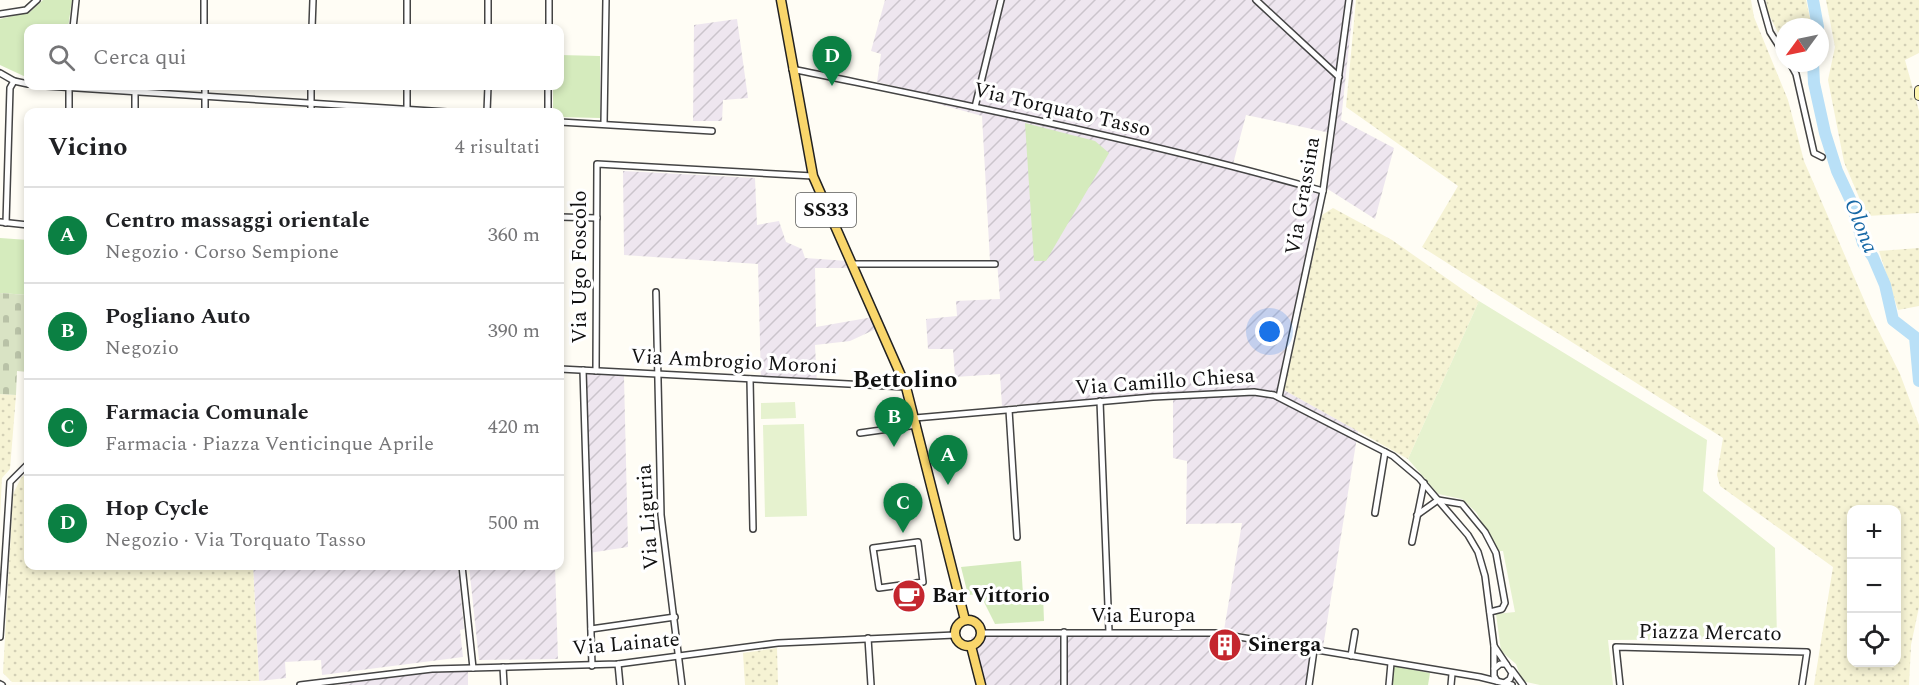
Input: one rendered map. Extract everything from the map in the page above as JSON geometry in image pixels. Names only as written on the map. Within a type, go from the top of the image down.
[{"type":"main road","name":"SS33","points":[[782,0],[792,69],[813,176],[906,387],[965,620]]},
{"type":"main road","points":[[965,620],[976,622],[982,633],[980,640],[971,646],[961,644],[955,635],[956,627],[965,620]]},
{"type":"main road","points":[[971,646],[981,685]]},
{"type":"street","points":[[73,24],[76,0]]},
{"type":"street","points":[[204,0],[204,24]]},
{"type":"street","points":[[312,24],[313,0]]},
{"type":"street","points":[[407,0],[407,24]]},
{"type":"street","points":[[488,0],[488,24]]},
{"type":"street","points":[[549,0],[549,24]]},
{"type":"street","points":[[604,123],[606,0]]},
{"type":"street","points":[[975,107],[1001,0]]},
{"type":"street","points":[[1256,0],[1339,77]]},
{"type":"street","name":"Via Grassina","points":[[1279,397],[1323,191],[1349,0]]},
{"type":"street","points":[[1761,0],[1770,32],[1775,40]]},
{"type":"street","points":[[0,14],[26,10],[35,3]]},
{"type":"street","name":"Via Torquato Tasso","points":[[792,69],[1235,165],[1323,191]]},
{"type":"street","points":[[1795,72],[1814,153],[1822,157]]},
{"type":"street","points":[[0,73],[14,81],[24,83]]},
{"type":"street","points":[[14,81],[10,88],[8,166],[3,223],[24,225]]},
{"type":"street","points":[[68,90],[69,108]]},
{"type":"street","points":[[113,90],[375,108]]},
{"type":"street","points":[[204,90],[205,108]]},
{"type":"street","points":[[311,90],[311,108]]},
{"type":"street","points":[[407,90],[407,108]]},
{"type":"street","points":[[487,108],[488,90]]},
{"type":"street","points":[[548,90],[548,108]]},
{"type":"street","points":[[1919,90],[1919,96]]},
{"type":"street","points":[[135,92],[135,108]]},
{"type":"street","points":[[0,110],[10,111]]},
{"type":"street","points":[[564,122],[712,131]]},
{"type":"street","name":"Via Ugo Foscolo","points":[[596,371],[597,164],[813,176]]},
{"type":"street","points":[[0,165],[8,166]]},
{"type":"street","points":[[564,217],[597,218]]},
{"type":"street","points":[[851,264],[995,264]]},
{"type":"street","name":"Via Liguria","points":[[656,292],[661,515],[682,685]]},
{"type":"street","name":"Via Ambrogio Moroni","points":[[564,369],[906,387]]},
{"type":"street","points":[[584,370],[592,666]]},
{"type":"street","points":[[750,379],[753,529]]},
{"type":"street","name":"Via Camillo Chiesa","points":[[860,433],[916,422],[1100,401],[1254,392],[1279,397],[1385,452],[1407,466],[1468,535],[1478,552],[1484,570],[1494,646],[1494,670]]},
{"type":"street","points":[[1100,401],[1109,632]]},
{"type":"street","points":[[1009,410],[1017,537]]},
{"type":"street","points":[[1375,513],[1385,452]]},
{"type":"street","points":[[0,637],[10,482],[24,468]]},
{"type":"street","points":[[1412,542],[1424,483]]},
{"type":"street","points":[[1418,515],[1438,500],[1462,504],[1481,525],[1492,545],[1505,603],[1502,609],[1490,612]]},
{"type":"street","points":[[918,542],[923,582],[879,588],[873,548],[918,542]]},
{"type":"street","points":[[462,570],[473,668]]},
{"type":"street","points":[[591,629],[675,617]]},
{"type":"street","points":[[1064,632],[1064,685]]},
{"type":"street","points":[[1351,656],[1355,632]]},
{"type":"street","name":"Via Europa","points":[[982,633],[1215,633],[1480,677],[1512,685]]},
{"type":"street","name":"Via Lainate","points":[[300,685],[432,669],[618,664],[778,642],[955,635]]},
{"type":"street","points":[[868,638],[871,685]]},
{"type":"street","name":"Via Camillo Chiesa","points":[[1494,646],[1506,664]]},
{"type":"street","name":"Piazza Mercato","points":[[1620,685],[1616,647],[1807,652],[1802,685]]},
{"type":"street","points":[[1309,685],[1314,650]]},
{"type":"street","points":[[1389,685],[1392,663]]},
{"type":"street","points":[[618,664],[620,685]]},
{"type":"street","points":[[1480,677],[1500,664],[1506,664],[1523,685]]},
{"type":"street","points":[[503,667],[504,685]]},
{"type":"street","points":[[1494,670],[1500,682],[1510,679],[1512,670]]},
{"type":"street","points":[[1451,685],[1452,674]]},
{"type":"shaded area","points":[[885,0],[1354,0],[1341,120],[1394,148],[1375,219],[1326,188],[1335,134],[1246,115],[1233,164],[1235,169],[1325,196],[1309,283],[1284,390],[1358,431],[1323,647],[1224,630],[1242,523],[1186,524],[1187,461],[1173,458],[1173,393],[1002,406],[1000,374],[955,377],[953,349],[928,349],[926,319],[957,316],[956,301],[1000,299],[997,261],[990,261],[982,116],[917,98],[916,91],[877,82],[881,54],[871,51]]},
{"type":"shaded area","points":[[1356,0],[1751,0],[1754,17],[1788,100],[1804,161],[1871,316],[1900,374],[1919,425],[1919,607],[1911,645],[1909,685],[1814,685],[1833,567],[1720,486],[1717,475],[1723,438],[1422,247],[1458,186],[1346,107]]},
{"type":"shaded area","points":[[1766,0],[1806,0],[1810,18],[1775,18],[1775,27],[1768,13]]},
{"type":"shaded area","points":[[1826,0],[1919,0],[1919,53],[1905,60],[1919,111],[1919,213],[1867,216],[1844,162],[1828,80],[1835,47]]},
{"type":"shaded area","points":[[737,19],[748,98],[723,100],[722,121],[693,121],[694,25]]},
{"type":"shaded area","points":[[623,171],[755,178],[757,225],[779,221],[786,242],[802,249],[805,258],[848,261],[852,268],[815,268],[816,327],[873,317],[878,328],[850,341],[815,345],[817,385],[761,382],[758,264],[624,255]]},
{"type":"shaded area","points":[[1333,208],[1392,240],[1479,301],[1408,459],[1284,390],[1322,215]]},
{"type":"shaded area","points":[[1919,248],[1919,306],[1898,310],[1879,251]]},
{"type":"shaded area","points":[[584,371],[624,373],[628,547],[589,553]]},
{"type":"shaded area","points":[[0,394],[16,395],[10,469],[2,478],[0,517]]},
{"type":"shaded area","points":[[24,475],[24,570],[253,570],[259,681],[12,682],[3,673],[13,494]]},
{"type":"shaded area","points":[[253,570],[458,570],[464,629],[460,630],[463,657],[322,675],[321,660],[285,662],[286,678],[259,681]]},
{"type":"shaded area","points":[[469,570],[555,570],[558,659],[479,660]]},
{"type":"shaded area","points":[[993,635],[1214,635],[1311,651],[1306,685],[983,685],[971,637]]},
{"type":"shaded area","points":[[777,648],[778,685],[745,685],[743,653]]},
{"type":"shaded area","points":[[468,670],[468,685],[337,685],[432,671]]},
{"type":"green space","points":[[43,0],[72,0],[69,24],[24,24],[24,76],[0,65],[0,19],[30,12]]},
{"type":"green space","points":[[564,55],[600,56],[600,118],[564,117],[564,108],[553,108],[553,90],[564,90]]},
{"type":"green space","points":[[1025,123],[1095,141],[1109,153],[1046,261],[1034,261]]},
{"type":"green space","points":[[0,238],[24,240],[24,295],[0,293]]},
{"type":"green space","points":[[0,293],[24,295],[24,372],[17,371],[16,395],[0,394]]},
{"type":"green space","points":[[1479,301],[1707,440],[1703,491],[1775,548],[1777,639],[1608,640],[1613,685],[1540,685],[1522,681],[1516,664],[1501,651],[1496,614],[1515,612],[1503,551],[1498,551],[1476,512],[1462,499],[1438,494],[1408,459]]},
{"type":"green space","points":[[795,402],[796,418],[761,419],[761,403]]},
{"type":"green space","points":[[804,424],[807,516],[765,517],[763,425]]},
{"type":"green space","points":[[1021,561],[1023,595],[1043,594],[1044,621],[995,624],[980,594],[968,595],[961,567]]},
{"type":"green space","points":[[1393,666],[1430,673],[1428,685],[1391,685]]},
{"type":"waterway","name":"Olona","points":[[1813,0],[1816,18]]},
{"type":"waterway","name":"Olona","points":[[1813,72],[1825,133],[1837,171],[1851,201],[1863,243],[1873,257],[1885,285],[1893,320],[1915,337],[1919,381]]},
{"type":"place","name":"Hop Cycle","points":[[832,86]]},
{"type":"place","name":"Pogliano Auto","points":[[894,447]]},
{"type":"place","name":"Centro massaggi orientale","points":[[948,485]]},
{"type":"place","name":"Farmacia Comunale","points":[[903,533]]},
{"type":"place","name":"Bar Vittorio","points":[[909,596]]},
{"type":"place","name":"Sinerga","points":[[1225,645]]},
{"type":"district","name":"Bettolino","points":[[905,380]]}]
